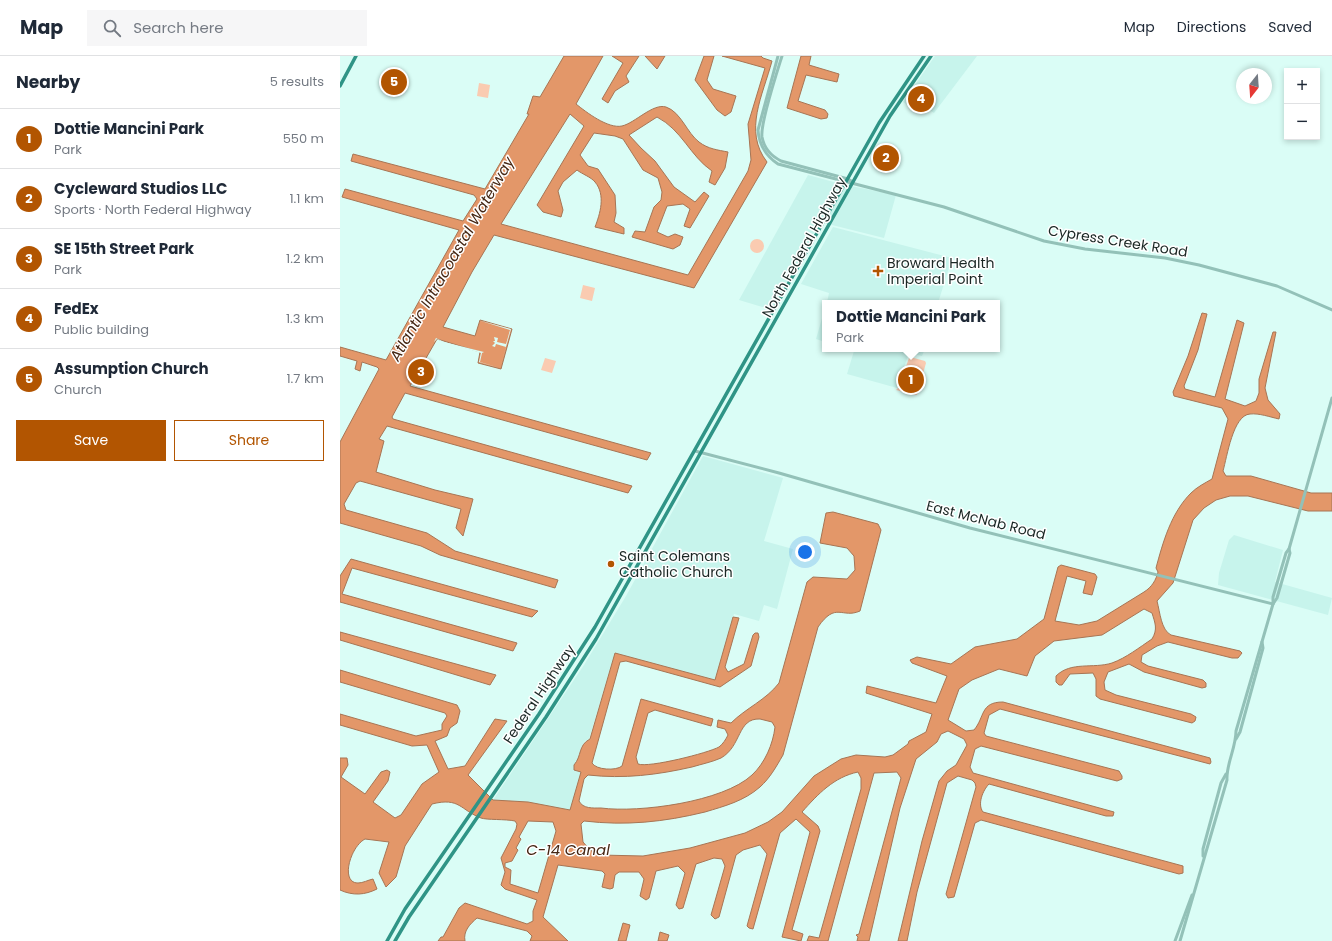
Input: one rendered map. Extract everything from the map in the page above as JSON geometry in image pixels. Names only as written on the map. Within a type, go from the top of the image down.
[{"type":"main road","points":[[340,86],[356,56]]},
{"type":"main road","name":"North Federal Highway","points":[[695,451],[890,105],[924,56]]},
{"type":"main road","name":"North Federal Highway","points":[[702,452],[890,116],[915,77],[931,56]]},
{"type":"main road","points":[[915,77],[916,67]]},
{"type":"main road","points":[[890,105],[890,116]]},
{"type":"main road","points":[[820,229],[822,232],[822,238]]},
{"type":"main road","points":[[797,270],[797,283]]},
{"type":"main road","points":[[793,276],[797,283]]},
{"type":"main road","points":[[733,384],[734,395]]},
{"type":"main road","points":[[728,393],[729,404]]},
{"type":"main road","name":"Federal Highway","points":[[386,941],[400,918],[573,664],[695,451]]},
{"type":"main road","name":"Federal Highway","points":[[395,941],[409,917],[581,663],[702,452]]},
{"type":"main road","points":[[663,508],[663,520]]},
{"type":"main road","points":[[658,516],[659,528]]},
{"type":"main road","points":[[580,652],[581,663]]},
{"type":"main road","points":[[573,664],[574,673]]},
{"type":"main road","points":[[516,748],[516,760]]},
{"type":"main road","points":[[510,769],[511,756]]},
{"type":"street","points":[[778,56],[778,64]]},
{"type":"street","points":[[778,64],[782,56]]},
{"type":"street","name":"Cypress Creek Road","points":[[778,64],[767,102],[762,133],[764,144],[769,152],[785,162],[847,181],[944,207],[1044,241],[1085,248],[1165,258],[1199,265],[1277,286],[1332,310]]},
{"type":"street","points":[[1180,941],[1192,902],[1203,857],[1207,850],[1227,780],[1226,774],[1236,739],[1240,732],[1263,648],[1262,642],[1273,604],[1273,597],[1286,553],[1289,549],[1332,398]]},
{"type":"street","name":"East McNab Road","points":[[695,451],[970,528],[1273,604]]},
{"type":"street","points":[[1175,941],[1189,900],[1193,893]]},
{"type":"shaded area","points":[[935,56],[977,56],[934,113],[922,105],[918,112],[903,102]]},
{"type":"shaded area","points":[[479,83],[490,85],[488,98],[477,96]]},
{"type":"shaded area","points":[[808,175],[841,184],[896,195],[884,238],[820,222],[772,310],[739,300]]},
{"type":"shaded area","name":"Broward Health Imperial Point","points":[[833,227],[952,258],[939,300],[828,300],[829,293],[801,284]]},
{"type":"shaded area","points":[[754,239],[760,239],[764,243],[764,249],[760,253],[754,253],[750,249],[750,243]]},
{"type":"shaded area","points":[[583,285],[595,288],[592,301],[580,298]]},
{"type":"shaded area","points":[[822,318],[822,341],[816,339]]},
{"type":"shaded area","points":[[854,352],[924,352],[922,356],[909,353],[897,388],[847,374]]},
{"type":"shaded area","points":[[910,357],[925,361],[926,363],[917,395],[896,390],[899,387]]},
{"type":"shaded area","points":[[545,358],[556,361],[552,373],[541,370]]},
{"type":"shaded area","points":[[703,456],[783,478],[764,541],[793,549],[777,609],[764,605],[759,621],[734,614],[715,680],[615,653],[589,739],[585,741],[581,747],[579,760],[581,772],[570,810],[528,802],[493,800],[584,665],[626,596]]},
{"type":"shaded area","points":[[1234,535],[1283,550],[1275,582],[1332,598],[1328,615],[1218,585],[1219,573],[1229,540]]},
{"type":"water","name":"Atlantic Intracoastal Waterway","points":[[564,56],[603,56],[576,104],[585,111],[610,125],[622,126],[650,110],[666,107],[676,113],[699,142],[709,148],[728,152],[725,168],[715,185],[709,182],[712,171],[704,165],[680,136],[666,122],[657,117],[629,135],[655,161],[674,187],[695,202],[704,192],[709,196],[690,228],[684,226],[690,209],[683,204],[667,206],[657,232],[668,237],[675,234],[683,237],[680,245],[673,249],[632,237],[635,231],[645,232],[654,207],[661,200],[662,192],[658,178],[643,170],[623,139],[615,136],[594,133],[580,155],[588,166],[598,169],[615,195],[616,213],[614,222],[624,228],[624,234],[595,227],[601,204],[600,193],[593,180],[577,170],[563,182],[558,191],[563,210],[561,217],[543,212],[537,205],[584,126],[570,114],[501,224],[688,275],[748,171],[751,160],[748,124],[765,68],[722,56],[761,56],[772,61],[760,100],[756,125],[756,138],[760,150],[767,162],[694,288],[494,235],[472,272],[443,327],[475,336],[480,320],[512,329],[501,369],[478,363],[480,352],[437,339],[410,386],[651,453],[647,460],[405,393],[392,417],[393,419],[632,486],[628,493],[387,426],[379,439],[384,441],[376,472],[435,490],[473,499],[463,536],[456,528],[461,509],[360,481],[356,483],[344,504],[346,510],[427,533],[455,551],[558,580],[555,588],[440,555],[421,546],[340,523],[340,442],[379,369],[362,362],[360,371],[355,369],[357,361],[340,356],[340,347],[386,360],[459,230],[342,197],[345,189],[463,221],[477,199],[474,195],[351,161],[353,154],[485,189],[529,114],[527,114],[533,96],[540,97]]},
{"type":"water","points":[[612,56],[639,56],[626,76],[629,82],[615,91],[608,103],[602,99],[623,63]]},
{"type":"water","points":[[645,56],[665,56],[657,69]]},
{"type":"water","points":[[704,56],[714,56],[707,80],[713,89],[736,96],[731,112],[725,116],[717,110],[695,80]]},
{"type":"water","points":[[801,56],[811,56],[809,65],[839,74],[837,82],[806,75],[798,101],[825,110],[828,114],[827,118],[821,119],[787,108]]},
{"type":"water","name":"C-14 Canal","points":[[1202,313],[1207,314],[1198,350],[1184,386],[1185,389],[1215,397],[1237,320],[1244,323],[1225,399],[1245,406],[1256,401],[1259,393],[1259,379],[1273,332],[1276,332],[1265,388],[1268,400],[1280,414],[1279,419],[1257,414],[1244,416],[1239,421],[1235,429],[1223,471],[1226,476],[1251,476],[1311,493],[1332,493],[1332,511],[1308,511],[1248,496],[1230,496],[1216,500],[1204,508],[1193,520],[1173,583],[1157,601],[1163,625],[1171,635],[1240,651],[1242,653],[1238,658],[1232,658],[1168,642],[1157,646],[1142,655],[1141,662],[1148,666],[1203,680],[1206,683],[1206,687],[1202,688],[1144,672],[1129,664],[1108,672],[1104,682],[1105,690],[1116,695],[1191,714],[1196,717],[1195,721],[1192,723],[1100,699],[1096,696],[1096,679],[1093,673],[1070,674],[1062,685],[1059,685],[1056,682],[1056,676],[1068,668],[1112,663],[1128,655],[1152,639],[1155,629],[1154,620],[1152,613],[1144,609],[1102,635],[1054,641],[1035,656],[1027,676],[999,669],[972,680],[959,689],[948,720],[966,731],[974,730],[987,707],[1003,702],[1210,758],[1210,764],[1000,709],[989,715],[984,733],[986,736],[1119,771],[1122,779],[1117,781],[981,746],[975,749],[970,767],[973,773],[1114,812],[1113,816],[1106,816],[989,784],[981,801],[981,809],[983,812],[1183,866],[1183,873],[1179,874],[981,820],[975,823],[954,897],[948,898],[946,894],[976,787],[972,780],[958,776],[947,783],[917,892],[907,941],[898,941],[922,841],[939,781],[947,771],[956,765],[967,745],[964,739],[948,731],[941,734],[937,742],[916,759],[900,808],[869,941],[857,941],[858,937],[856,935],[859,934],[901,778],[897,772],[874,773],[828,941],[807,941],[809,936],[819,938],[861,789],[861,778],[858,772],[849,774],[827,787],[802,812],[818,826],[820,831],[792,930],[803,934],[801,941],[782,937],[810,832],[796,819],[780,833],[753,929],[747,926],[767,854],[760,845],[743,850],[736,855],[719,917],[715,919],[711,915],[725,866],[722,859],[714,858],[696,864],[683,908],[679,909],[676,905],[685,873],[678,866],[656,871],[649,898],[646,900],[640,896],[644,879],[639,872],[619,872],[615,875],[613,888],[610,889],[602,887],[605,874],[602,871],[558,865],[543,917],[568,941],[530,941],[532,936],[527,931],[477,918],[466,931],[465,941],[438,941],[441,937],[443,937],[459,908],[465,903],[527,924],[533,921],[533,911],[537,900],[505,889],[501,885],[505,872],[501,858],[516,829],[517,824],[515,821],[481,818],[459,805],[449,802],[432,804],[405,846],[396,877],[386,887],[379,873],[389,842],[365,839],[355,849],[351,856],[348,871],[349,877],[358,883],[373,879],[377,889],[368,893],[359,894],[340,890],[340,758],[347,758],[348,765],[341,777],[365,794],[381,772],[387,770],[390,772],[388,781],[373,802],[395,818],[401,815],[422,784],[439,772],[427,745],[412,746],[340,725],[340,714],[416,736],[442,730],[442,724],[447,716],[445,713],[340,682],[340,670],[457,705],[460,711],[457,723],[450,728],[447,736],[435,741],[448,769],[465,766],[495,719],[507,721],[468,775],[493,800],[528,802],[570,810],[581,772],[574,770],[574,765],[582,747],[586,741],[590,739],[615,653],[715,680],[733,617],[739,618],[725,667],[728,672],[744,664],[753,635],[758,633],[759,637],[751,666],[720,687],[626,661],[620,662],[592,763],[598,767],[606,769],[615,769],[622,766],[641,699],[713,719],[711,726],[655,710],[648,713],[636,757],[638,764],[654,764],[713,750],[723,743],[728,735],[725,729],[717,727],[718,720],[731,723],[774,689],[779,683],[807,582],[813,577],[847,579],[855,570],[854,556],[847,548],[820,543],[826,513],[833,512],[878,524],[881,530],[860,611],[854,613],[834,613],[824,619],[818,627],[783,755],[764,784],[747,796],[720,808],[705,812],[660,821],[615,823],[584,821],[581,824],[583,842],[590,850],[600,855],[643,856],[690,848],[745,833],[768,822],[782,812],[814,776],[841,759],[856,755],[885,757],[893,755],[908,744],[909,741],[926,732],[932,714],[866,693],[867,686],[936,703],[947,676],[912,663],[910,660],[917,657],[951,664],[975,647],[1017,639],[1044,619],[1058,567],[1061,565],[1095,574],[1097,577],[1092,595],[1083,593],[1086,581],[1067,576],[1055,621],[1079,625],[1097,621],[1149,588],[1157,575],[1158,572],[1156,568],[1162,548],[1169,528],[1178,510],[1193,491],[1212,479],[1228,419],[1222,408],[1174,396],[1173,392],[1188,356]],"holes":[[[760,719],[772,722],[775,727],[770,746],[761,765],[752,775],[739,784],[722,792],[680,804],[637,809],[588,808],[579,801],[584,779],[588,775],[615,777],[653,774],[692,767],[714,761],[728,753],[747,723]],[[528,821],[553,822],[556,831],[538,893],[510,884],[511,870],[505,867],[505,863],[512,861],[518,850],[516,848],[521,839],[519,837]]]},
{"type":"water","points":[[351,559],[538,611],[532,617],[352,568],[342,594],[517,643],[513,651],[340,602],[340,576]]},
{"type":"water","points":[[340,632],[496,675],[490,685],[340,640]]},
{"type":"water","points":[[623,923],[630,925],[626,941],[618,941]]},
{"type":"water","points":[[660,932],[669,935],[667,941],[658,941]]},
{"type":"pier","points":[[478,320],[511,329],[506,347],[496,344],[495,347],[492,346],[495,343],[493,341],[495,341],[494,337],[498,338],[497,342],[506,344],[510,330]]},
{"type":"pier","points":[[436,338],[444,342],[484,352],[482,353],[480,362],[500,368],[479,362],[481,353],[444,343],[437,339],[434,342]]},
{"type":"place","name":"Assumption Church","points":[[394,82]]},
{"type":"place","name":"FedEx","points":[[921,99]]},
{"type":"place","name":"Cycleward Studios LLC","points":[[886,158]]},
{"type":"place","name":"Broward Health Imperial Point","points":[[878,271]]},
{"type":"place","name":"SE 15th Street Park","points":[[421,372]]},
{"type":"place","name":"Dottie Mancini Park","points":[[911,380]]},
{"type":"place","name":"Saint Colemans Catholic Church","points":[[611,564]]}]
